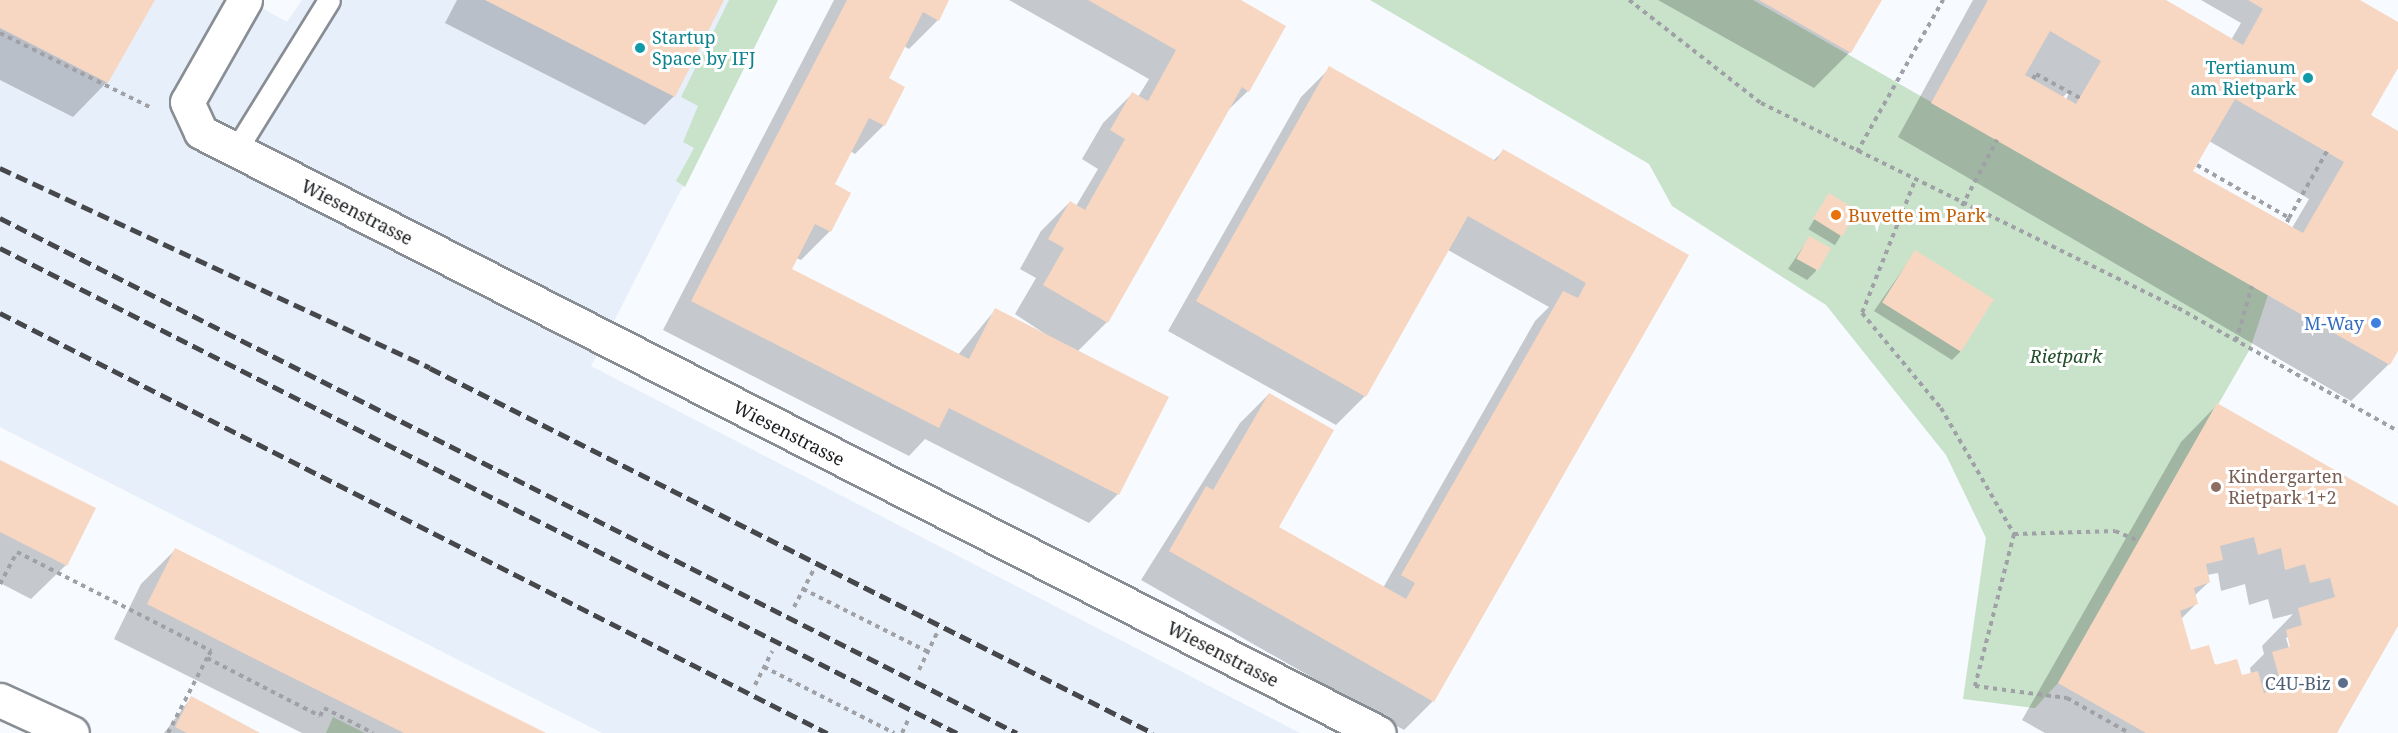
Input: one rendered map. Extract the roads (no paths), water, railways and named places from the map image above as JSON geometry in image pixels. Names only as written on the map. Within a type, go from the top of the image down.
[{"type":"street","name":"Wiesenstrasse","points":[[245,0],[187,102],[201,132],[1379,733]]},
{"type":"street","points":[[0,700],[72,733]]},
{"type":"lane","points":[[236,150],[329,0]]},
{"type":"railway","points":[[0,168],[430,368],[1153,733]]},
{"type":"railway","points":[[0,218],[1017,733]]},
{"type":"railway","points":[[0,248],[957,733]]},
{"type":"railway","points":[[0,313],[827,733]]},
{"type":"place","name":"Startup Space by IFJ","points":[[640,48]]},
{"type":"place","name":"Tertianum am Rietpark","points":[[2308,78]]},
{"type":"place","name":"Buvette im Park","points":[[1836,215]]},
{"type":"place","name":"M-Way","points":[[2376,323]]},
{"type":"place","name":"Kindergarten Rietpark 1+2","points":[[2216,487]]},
{"type":"place","name":"C4U-Biz","points":[[2343,683]]},
{"type":"park label","name":"Rietpark","points":[[2066,356]]}]
